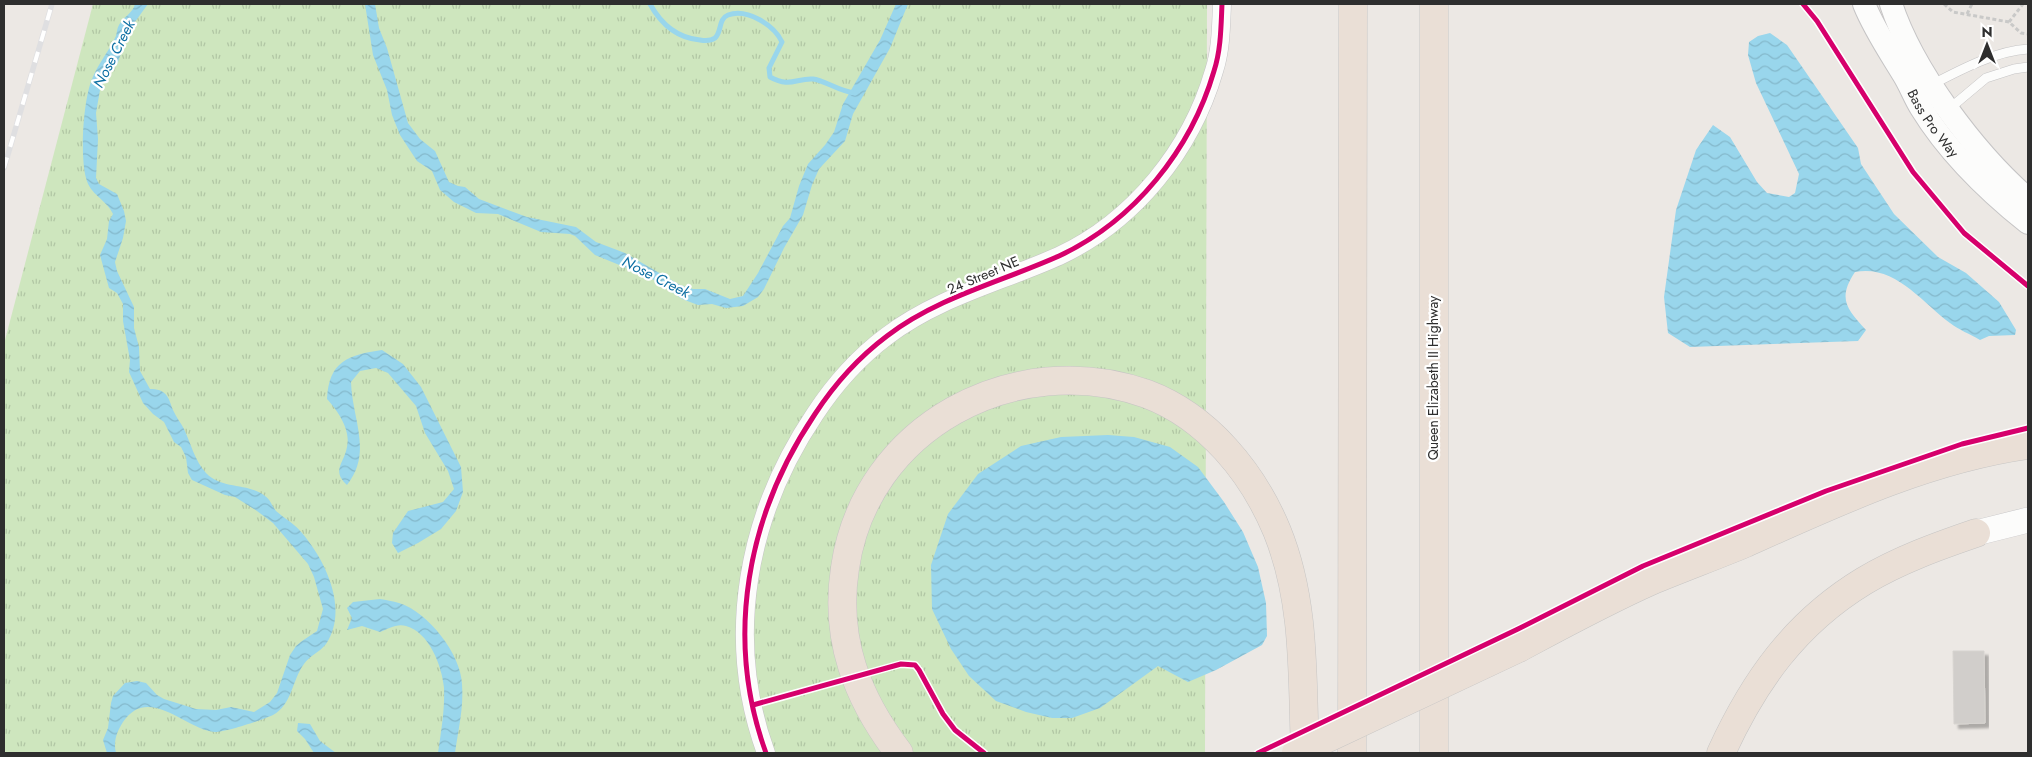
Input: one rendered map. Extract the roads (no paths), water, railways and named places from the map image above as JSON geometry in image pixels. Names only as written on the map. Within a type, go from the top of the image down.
[{"type":"highway","points":[[1352,753],[1353,4]]},
{"type":"highway","name":"Queen Elizabeth II Highway","points":[[1434,4],[1434,753]]},
{"type":"highway","points":[[900,753],[880,727],[866,701],[852,670],[845,643],[842,613],[843,582],[848,548],[856,522],[869,494],[889,464],[910,441],[938,420],[972,401],[999,391],[1044,381],[1110,385],[1149,395],[1183,413],[1209,432],[1235,459],[1259,493],[1278,533],[1296,600],[1301,641],[1304,753]]},
{"type":"highway","points":[[1296,753],[1519,648],[1650,581],[1741,545],[1856,494],[1963,458],[2028,445]]},
{"type":"highway","points":[[1721,753],[1738,715],[1757,684],[1780,654],[1806,626],[1833,603],[1864,581],[1927,550],[1976,533]]},
{"type":"main road","points":[[1976,533],[2028,520]]},
{"type":"street","name":"24 Street NE","points":[[766,753],[759,736],[746,654],[745,614],[748,582],[759,527],[777,479],[799,438],[824,401],[853,366],[887,336],[966,292],[1060,255],[1100,233],[1134,204],[1163,172],[1184,143],[1208,90],[1215,70],[1222,4]]},
{"type":"street","name":"Bass Pro Way","points":[[1864,4],[1883,44],[1904,76],[1932,102],[2008,182],[2028,199]]},
{"type":"street","name":"Bass Pro Way","points":[[1891,4],[1932,102],[1968,168],[2028,223]]},
{"type":"lane","points":[[1932,102],[1984,59],[2015,50],[2028,49]]},
{"type":"lane","points":[[1932,102],[1973,88],[1986,78],[2014,69],[2028,67]]},
{"type":"water","name":"Nose Creek","points":[[135,4],[148,4],[129,30],[118,62],[100,90],[96,113],[98,139],[96,178],[99,184],[117,194],[124,211],[126,221],[123,238],[115,262],[117,271],[134,307],[134,328],[139,347],[140,371],[150,389],[162,391],[168,398],[196,458],[206,473],[219,482],[250,489],[265,496],[276,511],[293,524],[311,544],[332,586],[335,616],[333,631],[326,644],[304,664],[288,699],[279,711],[273,715],[253,723],[215,732],[192,724],[168,712],[144,707],[133,711],[123,722],[116,737],[116,753],[107,753],[103,740],[108,728],[111,703],[113,696],[125,683],[137,681],[146,683],[157,695],[164,699],[196,709],[216,710],[231,707],[254,712],[270,702],[277,693],[290,655],[296,646],[317,631],[323,609],[314,577],[308,564],[273,523],[235,497],[225,495],[192,480],[188,473],[186,457],[181,447],[174,442],[164,422],[143,403],[129,372],[130,360],[123,321],[123,304],[117,293],[109,288],[100,255],[107,239],[109,221],[113,214],[88,184],[84,168],[83,143],[86,101],[92,79],[116,36],[119,25]]},
{"type":"water","name":"Nose Creek","points":[[365,4],[375,4],[379,28],[387,48],[408,123],[420,139],[435,151],[449,182],[465,187],[479,199],[527,217],[576,227],[596,242],[625,253],[680,285],[693,289],[705,289],[730,299],[743,296],[758,273],[783,226],[790,218],[799,186],[808,164],[834,132],[843,104],[880,40],[896,4],[908,4],[890,48],[853,114],[845,141],[819,169],[803,215],[764,289],[758,297],[743,306],[726,308],[712,304],[698,305],[682,299],[651,278],[595,255],[575,236],[570,234],[541,232],[498,214],[476,213],[454,202],[440,190],[432,171],[417,161],[400,135],[392,115],[387,90],[373,55]]},
{"type":"water","points":[[1770,33],[1787,45],[1858,148],[1861,164],[1894,214],[1938,257],[1966,273],[1999,302],[2016,330],[2015,335],[1989,336],[1980,340],[1953,325],[1895,279],[1869,271],[1855,272],[1846,289],[1849,310],[1866,330],[1858,341],[1690,347],[1668,333],[1664,297],[1676,210],[1696,150],[1713,125],[1730,137],[1757,182],[1767,193],[1789,197],[1795,193],[1799,174],[1756,83],[1748,55],[1749,42],[1758,36]]},
{"type":"water","points":[[382,350],[403,364],[421,387],[461,467],[463,492],[456,511],[441,529],[398,553],[392,543],[393,533],[408,511],[443,502],[454,489],[448,471],[425,433],[416,406],[388,373],[376,368],[360,371],[351,382],[359,435],[359,460],[355,473],[347,485],[342,480],[339,471],[348,441],[343,421],[327,399],[332,376],[342,362],[359,354]]},
{"type":"water","points":[[1108,435],[1134,437],[1170,447],[1198,467],[1243,532],[1258,567],[1266,603],[1267,636],[1262,645],[1216,670],[1188,682],[1158,666],[1100,708],[1072,718],[1052,718],[1026,712],[996,701],[969,676],[951,649],[932,609],[931,565],[948,514],[978,474],[1021,446],[1061,437]]},
{"type":"water","points":[[380,599],[399,603],[421,615],[441,636],[456,660],[460,672],[462,693],[455,753],[438,753],[444,688],[437,660],[428,642],[414,629],[403,625],[380,632],[362,626],[347,630],[352,618],[347,608],[353,602]]},
{"type":"water","points":[[298,723],[310,724],[320,741],[336,753],[314,753],[297,731]]},
{"type":"waterway","points":[[650,4],[659,18],[670,29],[692,39],[710,40],[715,38],[719,32],[721,22],[728,15],[735,13],[751,16],[766,24],[782,42],[769,68],[770,77],[783,82],[813,79],[844,91],[855,93]]},
{"type":"railway","points":[[4,168],[52,4]]}]
